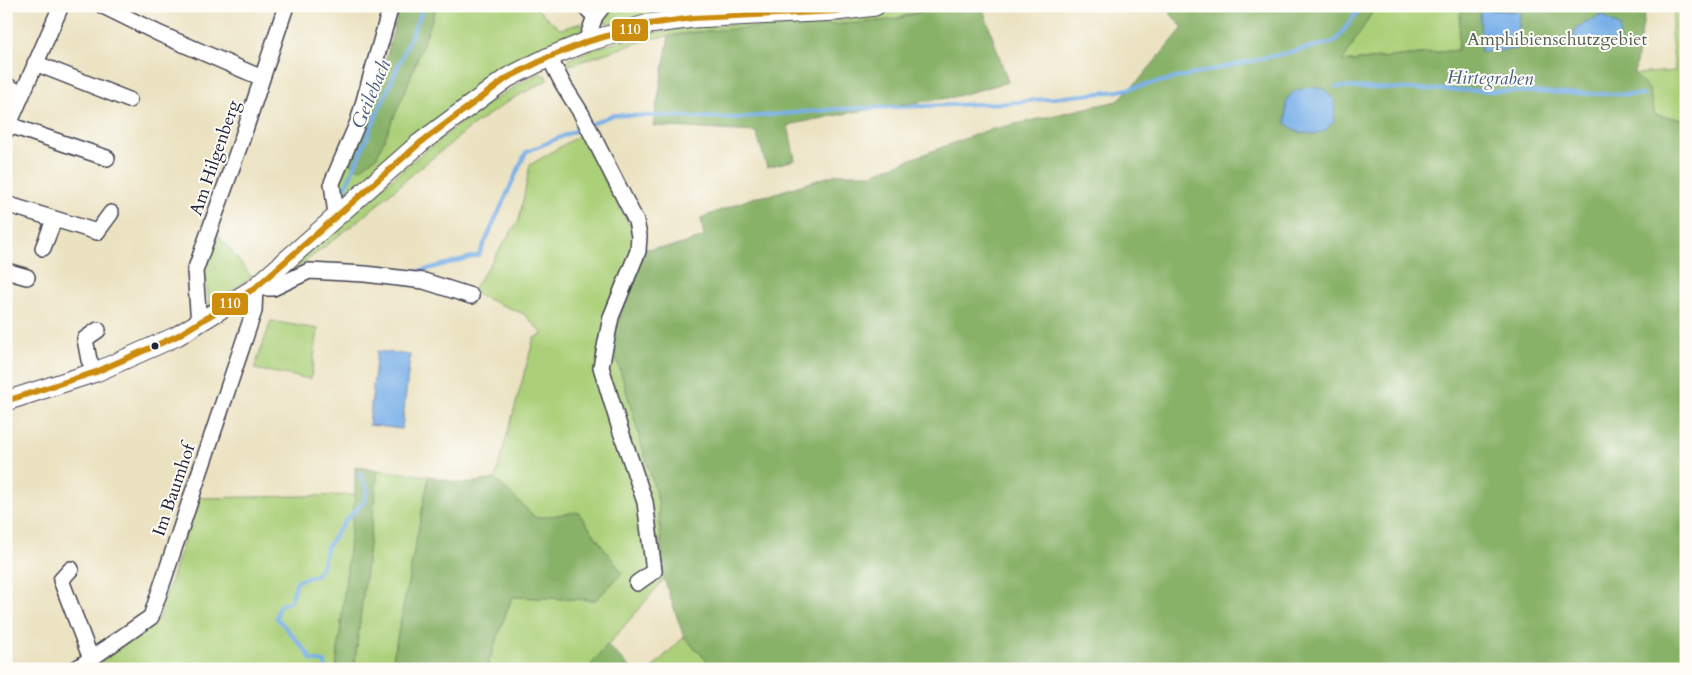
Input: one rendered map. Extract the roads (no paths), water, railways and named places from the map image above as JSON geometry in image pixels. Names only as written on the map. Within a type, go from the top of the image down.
[{"type":"main road","points":[[6,401],[96,372],[177,336],[256,288],[336,215],[420,143],[508,78],[549,56],[586,42],[649,24],[693,18],[836,12],[875,6]]},
{"type":"street","points":[[61,6],[8,128],[107,158]]},
{"type":"street","points":[[103,6],[160,34],[262,78]]},
{"type":"street","name":"Am Hilgenberg","points":[[199,324],[195,271],[242,139],[286,6]]},
{"type":"street","points":[[336,215],[332,183],[358,122],[391,6]]},
{"type":"street","points":[[584,6],[599,11],[586,42]]},
{"type":"street","points":[[549,56],[564,86],[641,220],[638,251],[611,318],[601,367],[645,502],[654,571],[637,584]]},
{"type":"street","points":[[36,63],[129,100]]},
{"type":"street","points":[[6,85],[22,94]]},
{"type":"street","points":[[6,204],[97,232],[111,213]]},
{"type":"street","points":[[43,248],[54,220]]},
{"type":"street","points":[[6,271],[26,277]]},
{"type":"street","points":[[256,288],[274,288],[309,272],[365,274],[424,281],[471,296]]},
{"type":"street","name":"Im Baumhof","points":[[76,669],[151,617],[254,311],[256,288]]},
{"type":"street","points":[[96,372],[89,360],[85,339],[98,330]]},
{"type":"street","points":[[71,569],[61,580],[90,659]]},
{"type":"water","points":[[1480,9],[1520,12],[1517,49],[1481,52]]},
{"type":"water","points":[[1602,15],[1620,27],[1619,50],[1572,45],[1576,28]]},
{"type":"water","points":[[1312,87],[1324,89],[1335,101],[1334,121],[1325,131],[1314,134],[1297,132],[1286,123],[1287,101],[1292,93],[1297,90]]},
{"type":"water","points":[[377,351],[410,355],[402,429],[369,425]]},
{"type":"waterway","name":"Geilebach","points":[[343,193],[424,6]]},
{"type":"waterway","points":[[591,124],[613,115],[737,118],[838,109],[1009,103],[1119,91],[1335,42],[1362,6]]},
{"type":"waterway","name":"Hirtegraben","points":[[1681,82],[1686,83]]},
{"type":"waterway","name":"Hirtegraben","points":[[1336,87],[1644,95]]},
{"type":"waterway","points":[[413,273],[479,255],[526,152],[584,127]]},
{"type":"waterway","name":"Geilebach","points":[[326,669],[325,662],[311,660],[307,652],[276,617],[279,606],[291,601],[297,581],[316,575],[323,564],[327,547],[345,521],[364,502],[368,490],[359,473]]},
{"type":"park label","name":"Amphibienschutzgebiet","points":[[1557,39]]}]
